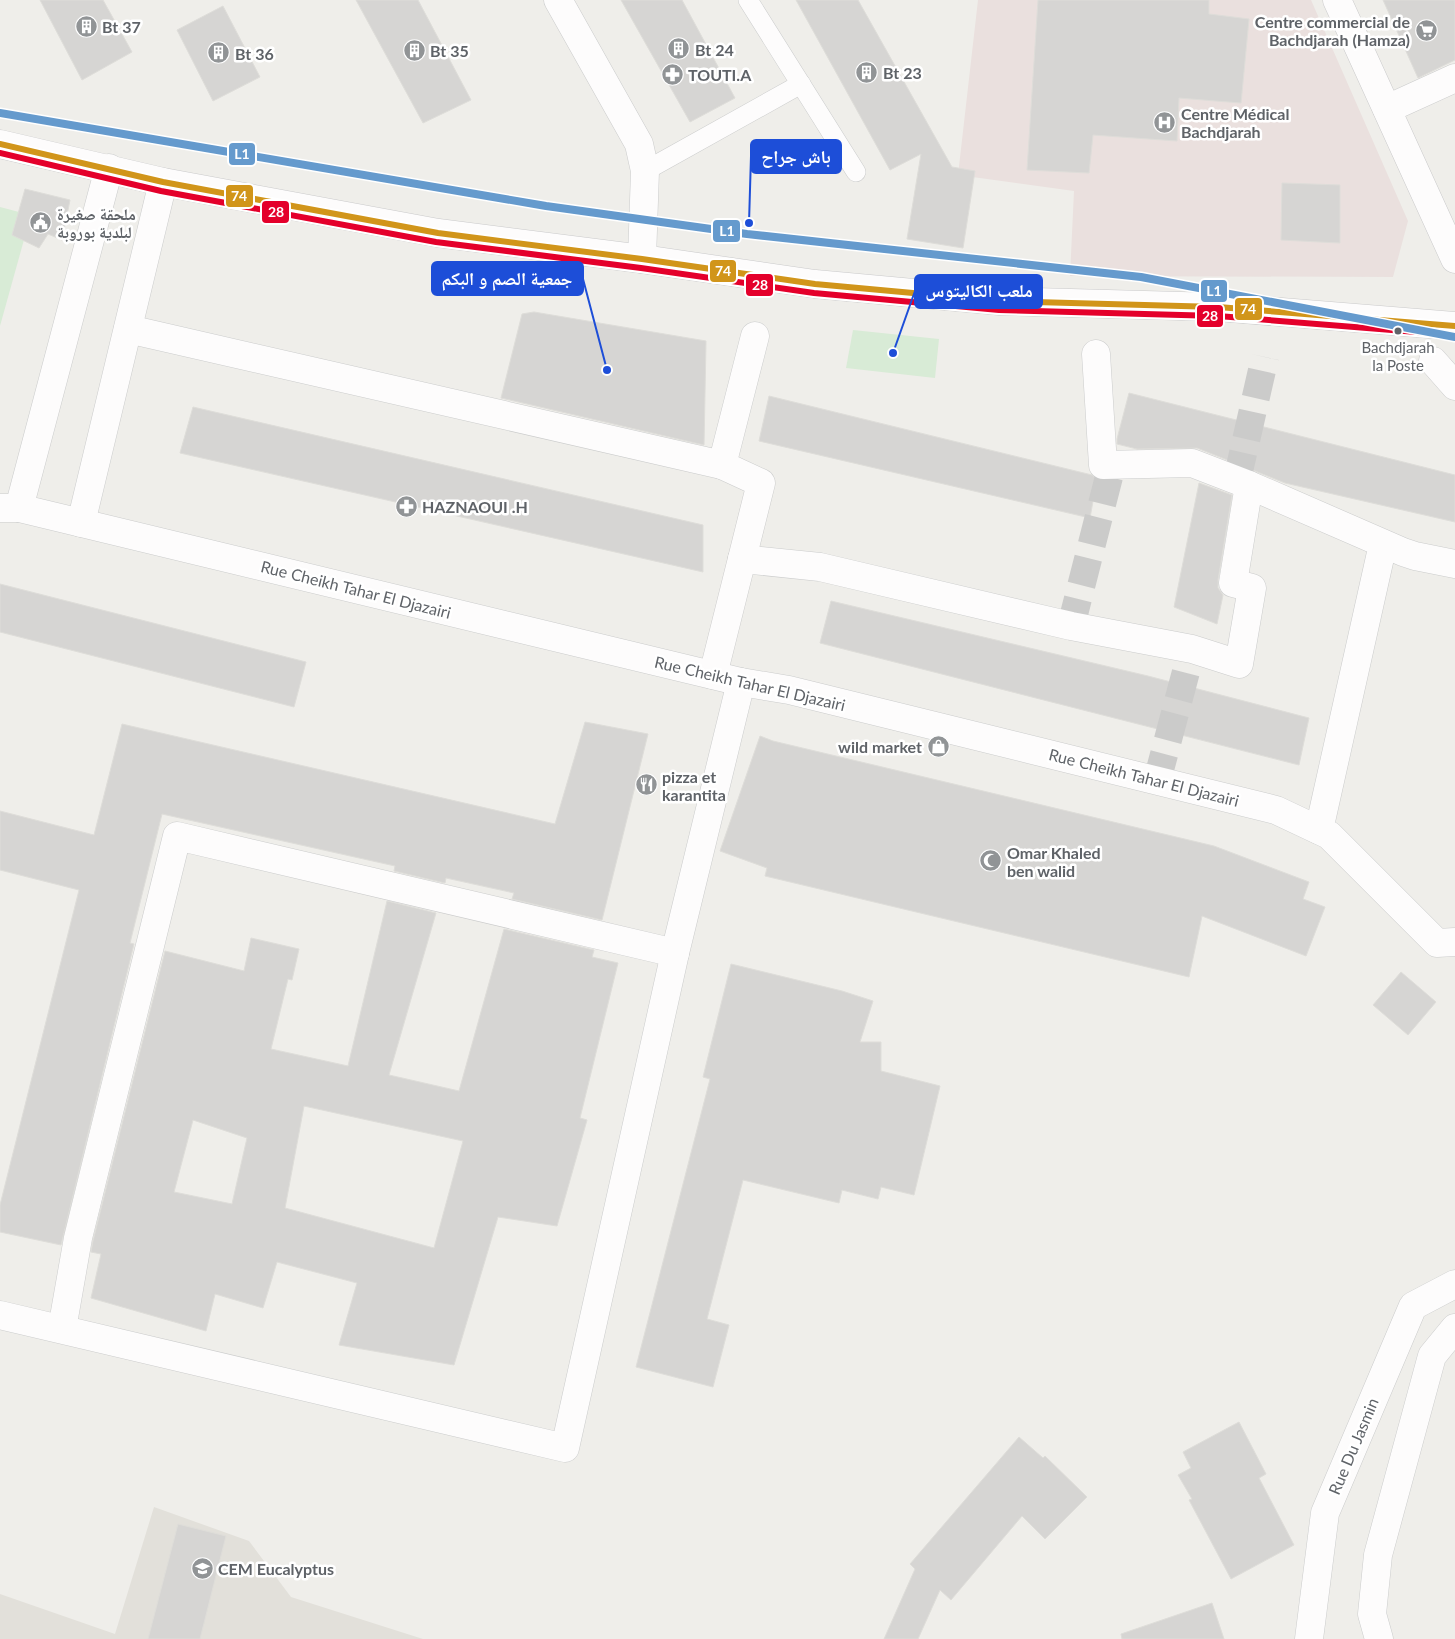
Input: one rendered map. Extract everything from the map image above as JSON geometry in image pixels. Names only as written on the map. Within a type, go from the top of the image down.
[{"type":"street","points":[[558,0],[639,144],[645,171],[642,258]]},
{"type":"street","points":[[1337,0],[1455,259]]},
{"type":"street","points":[[1387,109],[1455,78]]},
{"type":"street","points":[[0,144],[163,182],[438,233],[642,258],[815,284],[1000,301],[1218,307],[1455,326]]},
{"type":"street","points":[[10,508],[109,168]]},
{"type":"street","points":[[81,523],[163,182]]},
{"type":"street","points":[[128,330],[722,465],[761,483],[713,675]]},
{"type":"street","points":[[722,465],[755,336]]},
{"type":"street","points":[[1096,354],[1103,465],[1192,463],[1249,485],[1383,544],[1415,556],[1455,564]]},
{"type":"street","points":[[1433,361],[1455,386]]},
{"type":"street","points":[[742,559],[820,567],[1071,626],[1192,649],[1239,664],[1252,588],[1232,583],[1249,485]]},
{"type":"street","name":"Rue Cheikh Tahar El Djazairi","points":[[10,508],[81,523],[741,682],[789,690],[1276,810],[1328,835],[1449,949]]},
{"type":"street","points":[[1319,830],[1383,544]]},
{"type":"street","points":[[0,1315],[565,1448],[675,953],[741,682]]},
{"type":"street","points":[[62,1329],[78,1238],[177,836],[675,953]]},
{"type":"street","name":"Rue Du Jasmin","points":[[1309,1639],[1325,1513],[1413,1306],[1455,1284]]},
{"type":"street","points":[[1379,1639],[1372,1614],[1378,1555],[1432,1356],[1455,1328]]},
{"type":"lane","points":[[748,0],[856,172]]},
{"type":"lane","points":[[645,171],[801,84]]},
{"type":"shaded area","name":"Centre Médical Bachdjarah","points":[[978,0],[1311,0],[1408,221],[1393,277],[1070,276],[1074,191],[958,175]]},
{"type":"shaded area","name":"CEM Eucalyptus","points":[[154,1507],[249,1541],[291,1597],[423,1639],[0,1639],[0,1594],[115,1634]]},
{"type":"green space","points":[[0,207],[19,212],[32,211],[0,326]]},
{"type":"green space","points":[[853,330],[939,339],[935,378],[846,368]]},
{"type":"building","name":"Bt 37","points":[[40,0],[103,0],[132,52],[82,80]]},
{"type":"building","name":"Bt 35","points":[[356,0],[418,0],[471,100],[423,123]]},
{"type":"building","name":"Bt 24","points":[[621,0],[682,0],[735,98],[690,122]]},
{"type":"building","name":"Bt 23","points":[[796,0],[858,0],[952,167],[975,171],[963,248],[907,239],[921,154],[890,170]]},
{"type":"building","points":[[1038,0],[1209,0],[1209,14],[1249,19],[1241,103],[1179,98],[1177,141],[1093,135],[1089,173],[1027,170]]},
{"type":"building","name":"Centre commercial de Bachdjarah (Hamza)","points":[[1383,0],[1455,0],[1455,60],[1418,78]]},
{"type":"building","name":"Bt 36","points":[[223,6],[260,77],[213,101],[177,30]]},
{"type":"building","points":[[1282,183],[1340,185],[1340,243],[1281,240]]},
{"type":"building","name":"ملحقة صغيرة لبلدية بوروبة","points":[[25,189],[70,200],[62,240],[48,234],[39,248],[12,235]]},
{"type":"building","points":[[534,312],[706,341],[704,445],[501,398],[522,314]]},
{"type":"building","points":[[1129,393],[1455,475],[1455,522],[1285,483],[1197,448],[1137,449],[1117,444]]},
{"type":"building","points":[[769,396],[1092,475],[1097,479],[1090,518],[759,441]]},
{"type":"building","points":[[193,407],[703,525],[703,572],[180,453]]},
{"type":"building","points":[[1199,483],[1232,495],[1218,580],[1218,588],[1223,595],[1217,624],[1174,607]]},
{"type":"building","points":[[0,584],[306,662],[294,707],[0,632]]},
{"type":"building","points":[[831,601],[1148,676],[1309,718],[1299,765],[820,643]]},
{"type":"building","points":[[585,722],[648,734],[602,920],[512,899],[514,893],[446,878],[445,883],[394,871],[395,866],[162,814],[130,943],[134,944],[61,1245],[0,1232],[0,1205],[79,890],[0,870],[0,811],[94,835],[122,724],[555,824]]},
{"type":"building","name":"Omar Khaled ben walid","points":[[760,736],[773,741],[1214,846],[1309,882],[1303,899],[1325,907],[1306,956],[1202,916],[1189,977],[765,876],[767,868],[720,851]]},
{"type":"building","points":[[387,901],[436,913],[389,1075],[459,1091],[504,929],[594,950],[592,957],[618,963],[580,1118],[587,1120],[557,1226],[498,1217],[454,1365],[339,1345],[357,1283],[277,1262],[263,1308],[215,1294],[206,1331],[91,1298],[101,1254],[91,1252],[93,1241],[165,951],[244,971],[251,938],[299,949],[292,980],[288,979],[271,1049],[348,1066]],"holes":[[[304,1106],[463,1141],[434,1248],[285,1208]],[[193,1120],[247,1138],[232,1204],[174,1192]]]},
{"type":"building","points":[[731,964],[842,991],[873,1001],[860,1042],[881,1042],[881,1071],[940,1086],[914,1195],[881,1187],[878,1199],[842,1190],[839,1203],[743,1180],[707,1319],[729,1325],[713,1387],[636,1367],[710,1079],[703,1077]]},
{"type":"building","points":[[1401,972],[1436,1002],[1408,1035],[1373,1005]]},
{"type":"building","points":[[1239,1422],[1266,1474],[1259,1478],[1294,1545],[1231,1579],[1189,1500],[1192,1499],[1178,1475],[1191,1468],[1183,1452]]},
{"type":"building","points":[[1019,1437],[1043,1458],[1045,1456],[1087,1497],[1045,1539],[1022,1516],[951,1600],[940,1590],[918,1639],[884,1639],[915,1569],[910,1564]]},
{"type":"building","points":[[178,1524],[226,1536],[200,1639],[148,1639]]},
{"type":"building","points":[[1212,1603],[1224,1639],[1122,1639],[1121,1634]]},
{"type":"tunnel","points":[[1237,480],[1265,357]]},
{"type":"tunnel","points":[[1071,626],[1112,465]]},
{"type":"tunnel","points":[[1157,781],[1192,649]]},
{"type":"transit line","name":"L1","points":[[0,113],[546,206],[747,234],[1141,277],[1455,337]]},
{"type":"transit line","name":"74","points":[[0,144],[163,182],[438,233],[642,259],[815,284],[1000,301],[1218,307],[1455,326]]},
{"type":"transit line","name":"28","points":[[0,153],[161,191],[436,242],[641,268],[814,293],[999,310],[1218,316],[1454,335]]},
{"type":"place","name":"Bt 37","points":[[86,26]]},
{"type":"place","name":"Centre commercial de Bachdjarah (Hamza)","points":[[1426,30]]},
{"type":"place","name":"Bt 24","points":[[679,49]]},
{"type":"place","name":"Bt 35","points":[[414,50]]},
{"type":"place","name":"Bt 36","points":[[219,53]]},
{"type":"place","name":"Bt 23","points":[[867,72]]},
{"type":"place","name":"TOUTI.A","points":[[672,74]]},
{"type":"place","name":"Centre Médical Bachdjarah","points":[[1165,122]]},
{"type":"place","name":"ملحقة صغيرة لبلدية بوروبة","points":[[41,222]]},
{"type":"place","name":"باش جراح","points":[[749,223]]},
{"type":"place","name":"Bachdjarah la Poste","points":[[1398,331]]},
{"type":"place","name":"ملعب الكاليتوس","points":[[893,353]]},
{"type":"place","name":"جمعية الصم و البكم","points":[[607,370]]},
{"type":"place","name":"HAZNAOUI .H","points":[[406,506]]},
{"type":"place","name":"wild market","points":[[938,746]]},
{"type":"place","name":"pizza et karantita","points":[[646,785]]},
{"type":"place","name":"Omar Khaled ben walid","points":[[991,861]]},
{"type":"place","name":"CEM Eucalyptus","points":[[202,1568]]}]
